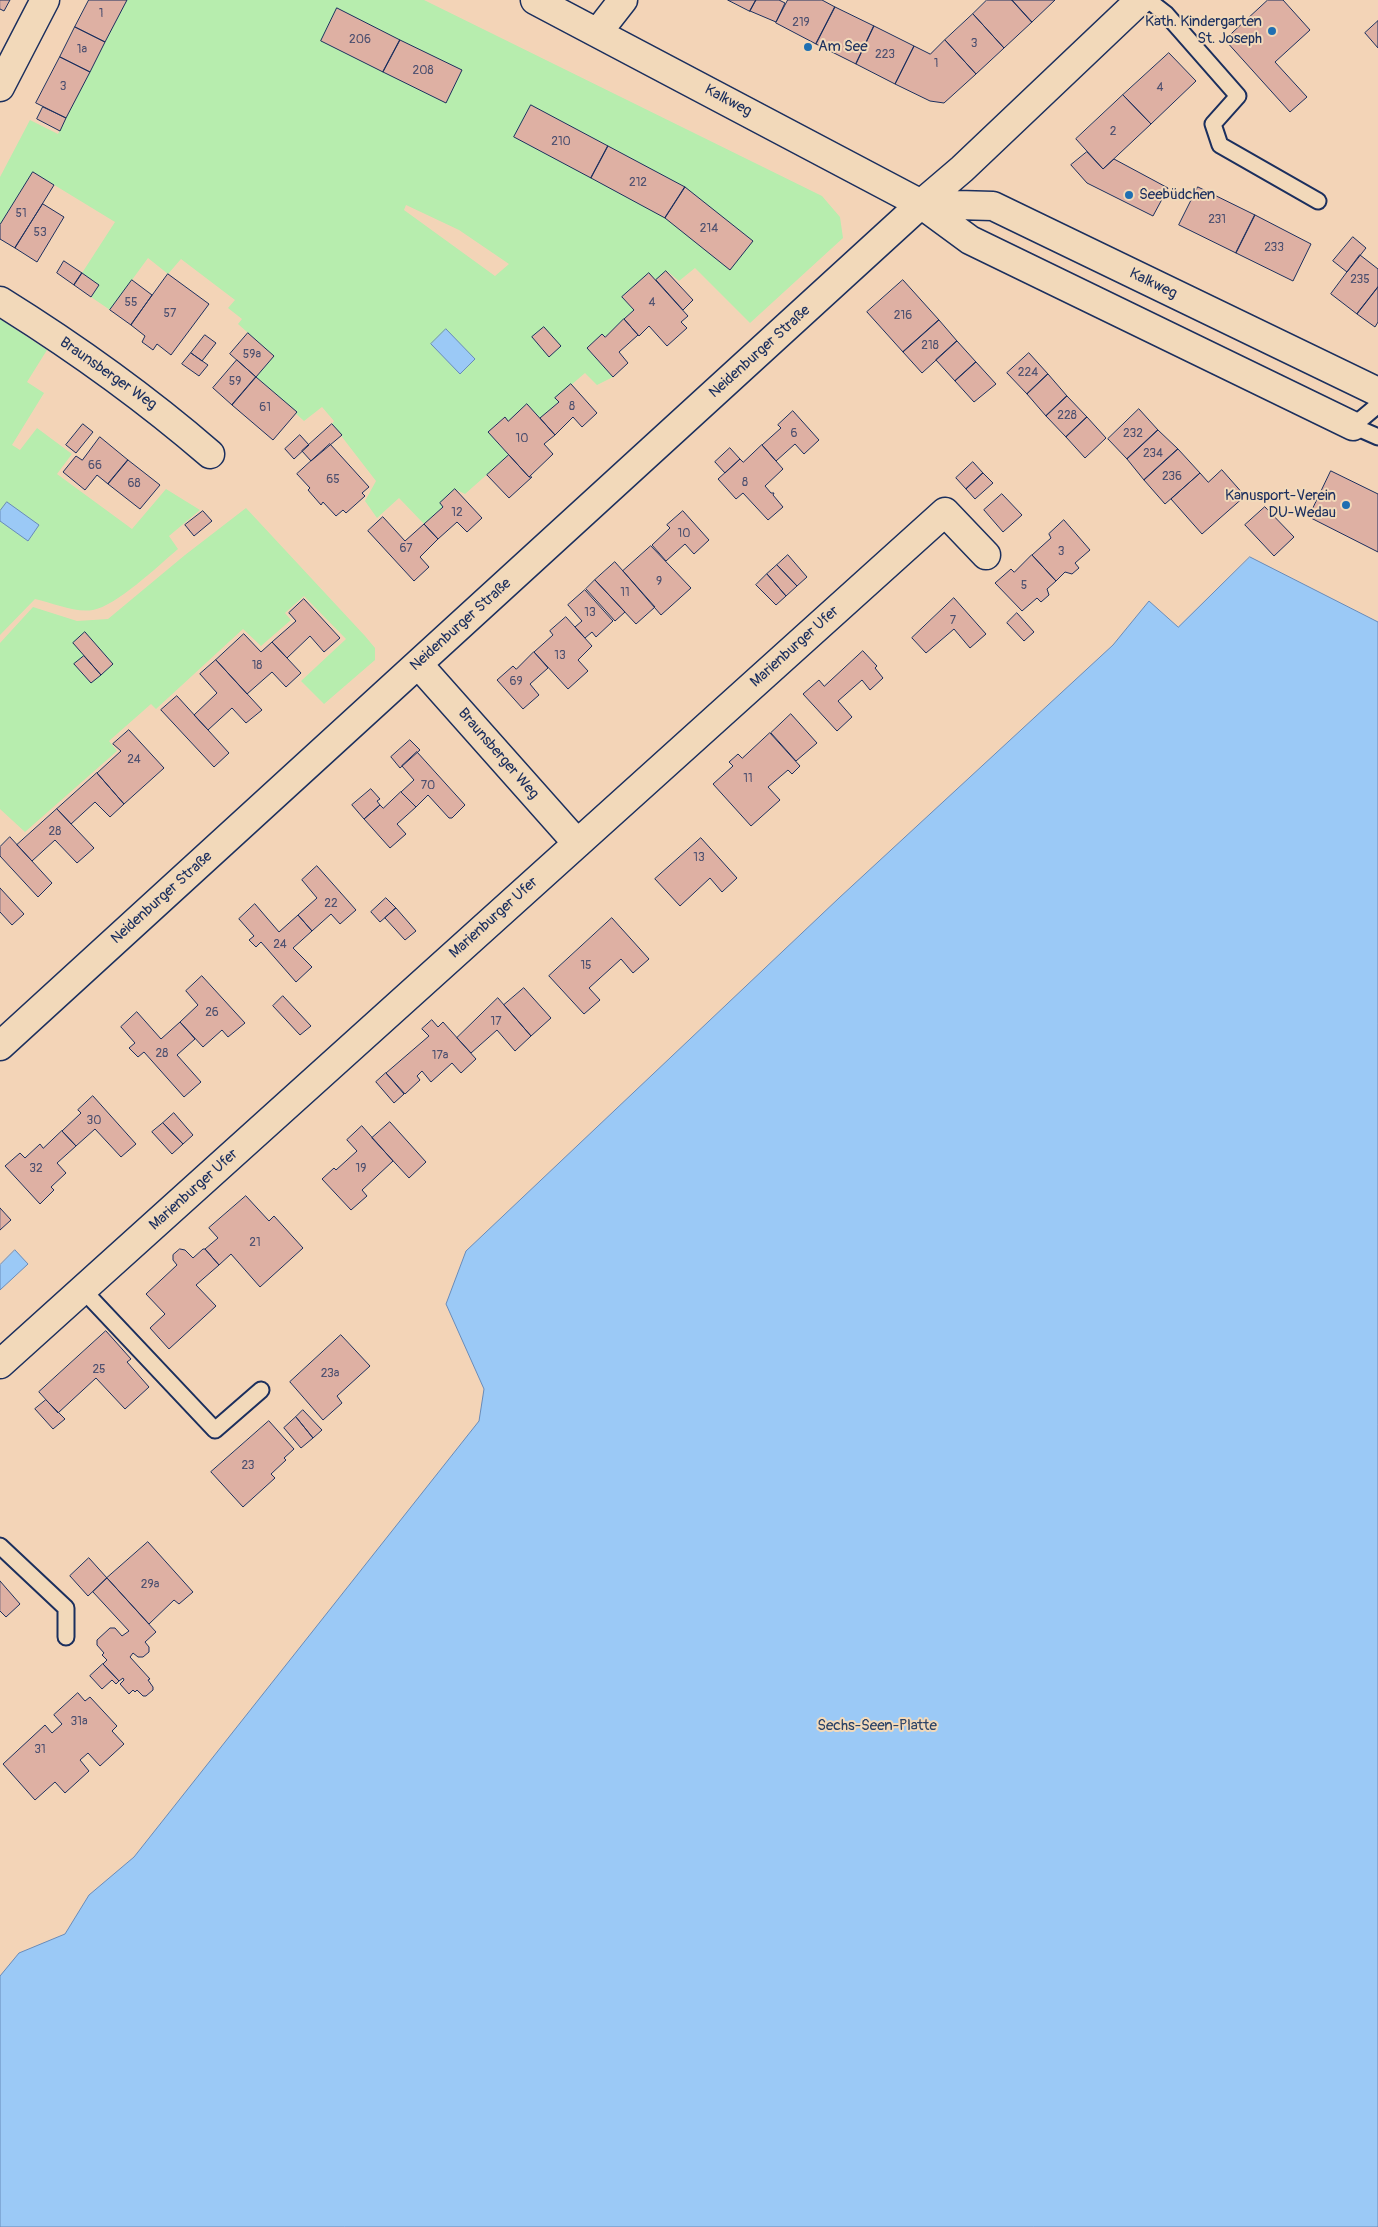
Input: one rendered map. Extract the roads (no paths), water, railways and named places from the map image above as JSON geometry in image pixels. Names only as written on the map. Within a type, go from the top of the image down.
[{"type":"street","points":[[0,87],[45,0]]},
{"type":"street","name":"Kalkweg","points":[[535,0],[921,204],[970,240],[1353,426]]},
{"type":"street","points":[[598,32],[623,0]]},
{"type":"street","points":[[921,204],[962,169],[1140,0]]},
{"type":"street","name":"Kalkweg","points":[[921,204],[993,206],[1378,392]]},
{"type":"street","name":"Neidenburger Straße","points":[[0,1046],[921,204]]},
{"type":"street","name":"Braunsberger Weg","points":[[0,301],[36,323],[164,414],[210,454]]},
{"type":"street","name":"Marienburger Ufer","points":[[0,1364],[945,512],[986,556]]},
{"type":"street","name":"Braunsberger Weg","points":[[418,664],[577,843]]},
{"type":"lane","points":[[1148,0],[1166,14],[1238,96],[1213,124],[1220,145],[1318,201]]},
{"type":"lane","points":[[1353,426],[1378,405]]},
{"type":"lane","name":"Kalkweg","points":[[1353,426],[1378,437]]},
{"type":"lane","points":[[83,1290],[214,1430],[261,1390]]},
{"type":"lane","points":[[0,1546],[66,1608],[66,1637]]},
{"type":"water","points":[[446,329],[475,359],[460,374],[431,344]]},
{"type":"water","points":[[7,502],[39,525],[28,541],[0,521],[0,511]]},
{"type":"water","name":"Sechs-Seen-Platte","points":[[1250,557],[1378,622],[1378,2227],[0,2227],[0,1976],[19,1953],[65,1934],[89,1895],[134,1857],[479,1421],[484,1389],[446,1304],[466,1251],[839,898],[1113,645],[1149,601],[1178,627]]},
{"type":"water","points":[[15,1250],[28,1264],[0,1290],[0,1265]]},
{"type":"place","name":"Kath. Kindergarten St. Joseph","points":[[1272,31]]},
{"type":"place","name":"Am See","points":[[808,47]]},
{"type":"place","name":"Seebüdchen","points":[[1129,195]]},
{"type":"place","name":"Kanusport-Verein DU-Wedau","points":[[1346,505]]}]
